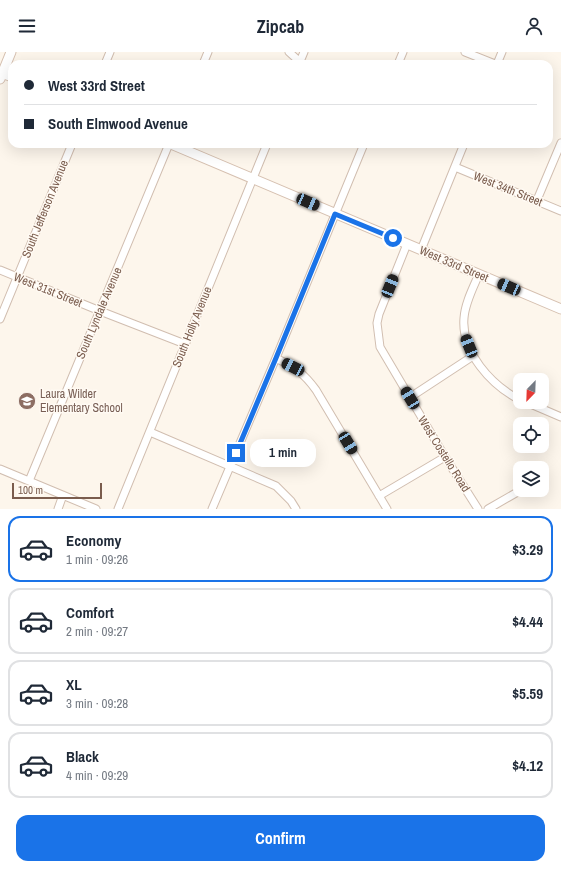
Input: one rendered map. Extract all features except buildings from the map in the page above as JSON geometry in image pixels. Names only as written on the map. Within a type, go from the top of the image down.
[{"type":"street","points":[[1,74],[11,52]]},
{"type":"street","points":[[289,52],[297,60]]},
{"type":"street","points":[[465,52],[486,60]]},
{"type":"street","points":[[537,200],[561,143]]},
{"type":"street","name":"South Jefferson Avenue","points":[[0,319],[70,148]]},
{"type":"street","name":"South Lyndale Avenue","points":[[29,481],[168,148]]},
{"type":"street","name":"West 33rd Street","points":[[179,148],[561,308]]},
{"type":"street","name":"South Holly Avenue","points":[[118,509],[265,148]]},
{"type":"street","points":[[212,509],[362,148]]},
{"type":"street","points":[[421,250],[462,148]]},
{"type":"street","name":"West 34th Street","points":[[455,167],[561,211]]},
{"type":"street","name":"West Costello Road","points":[[407,244],[379,314],[377,323],[380,347],[445,458],[478,509]]},
{"type":"street","name":"West 31st Street","points":[[0,270],[185,344]]},
{"type":"street","points":[[479,274],[466,304],[464,317],[465,336],[473,356],[486,373],[498,386],[513,396]]},
{"type":"street","points":[[410,398],[473,356]]},
{"type":"street","points":[[276,358],[300,371],[308,379],[387,509]]},
{"type":"street","points":[[542,409],[561,417]]},
{"type":"street","points":[[150,432],[276,486],[284,493],[296,509]]},
{"type":"street","points":[[379,496],[445,458]]},
{"type":"street","points":[[0,469],[96,509]]},
{"type":"street","points":[[488,509],[513,494]]},
{"type":"street","points":[[58,509],[63,495]]},
{"type":"place","name":"Laura Wilder Elementary School","points":[[27,401]]},
{"type":"route","points":[[236,453],[335,214],[393,238]]}]
